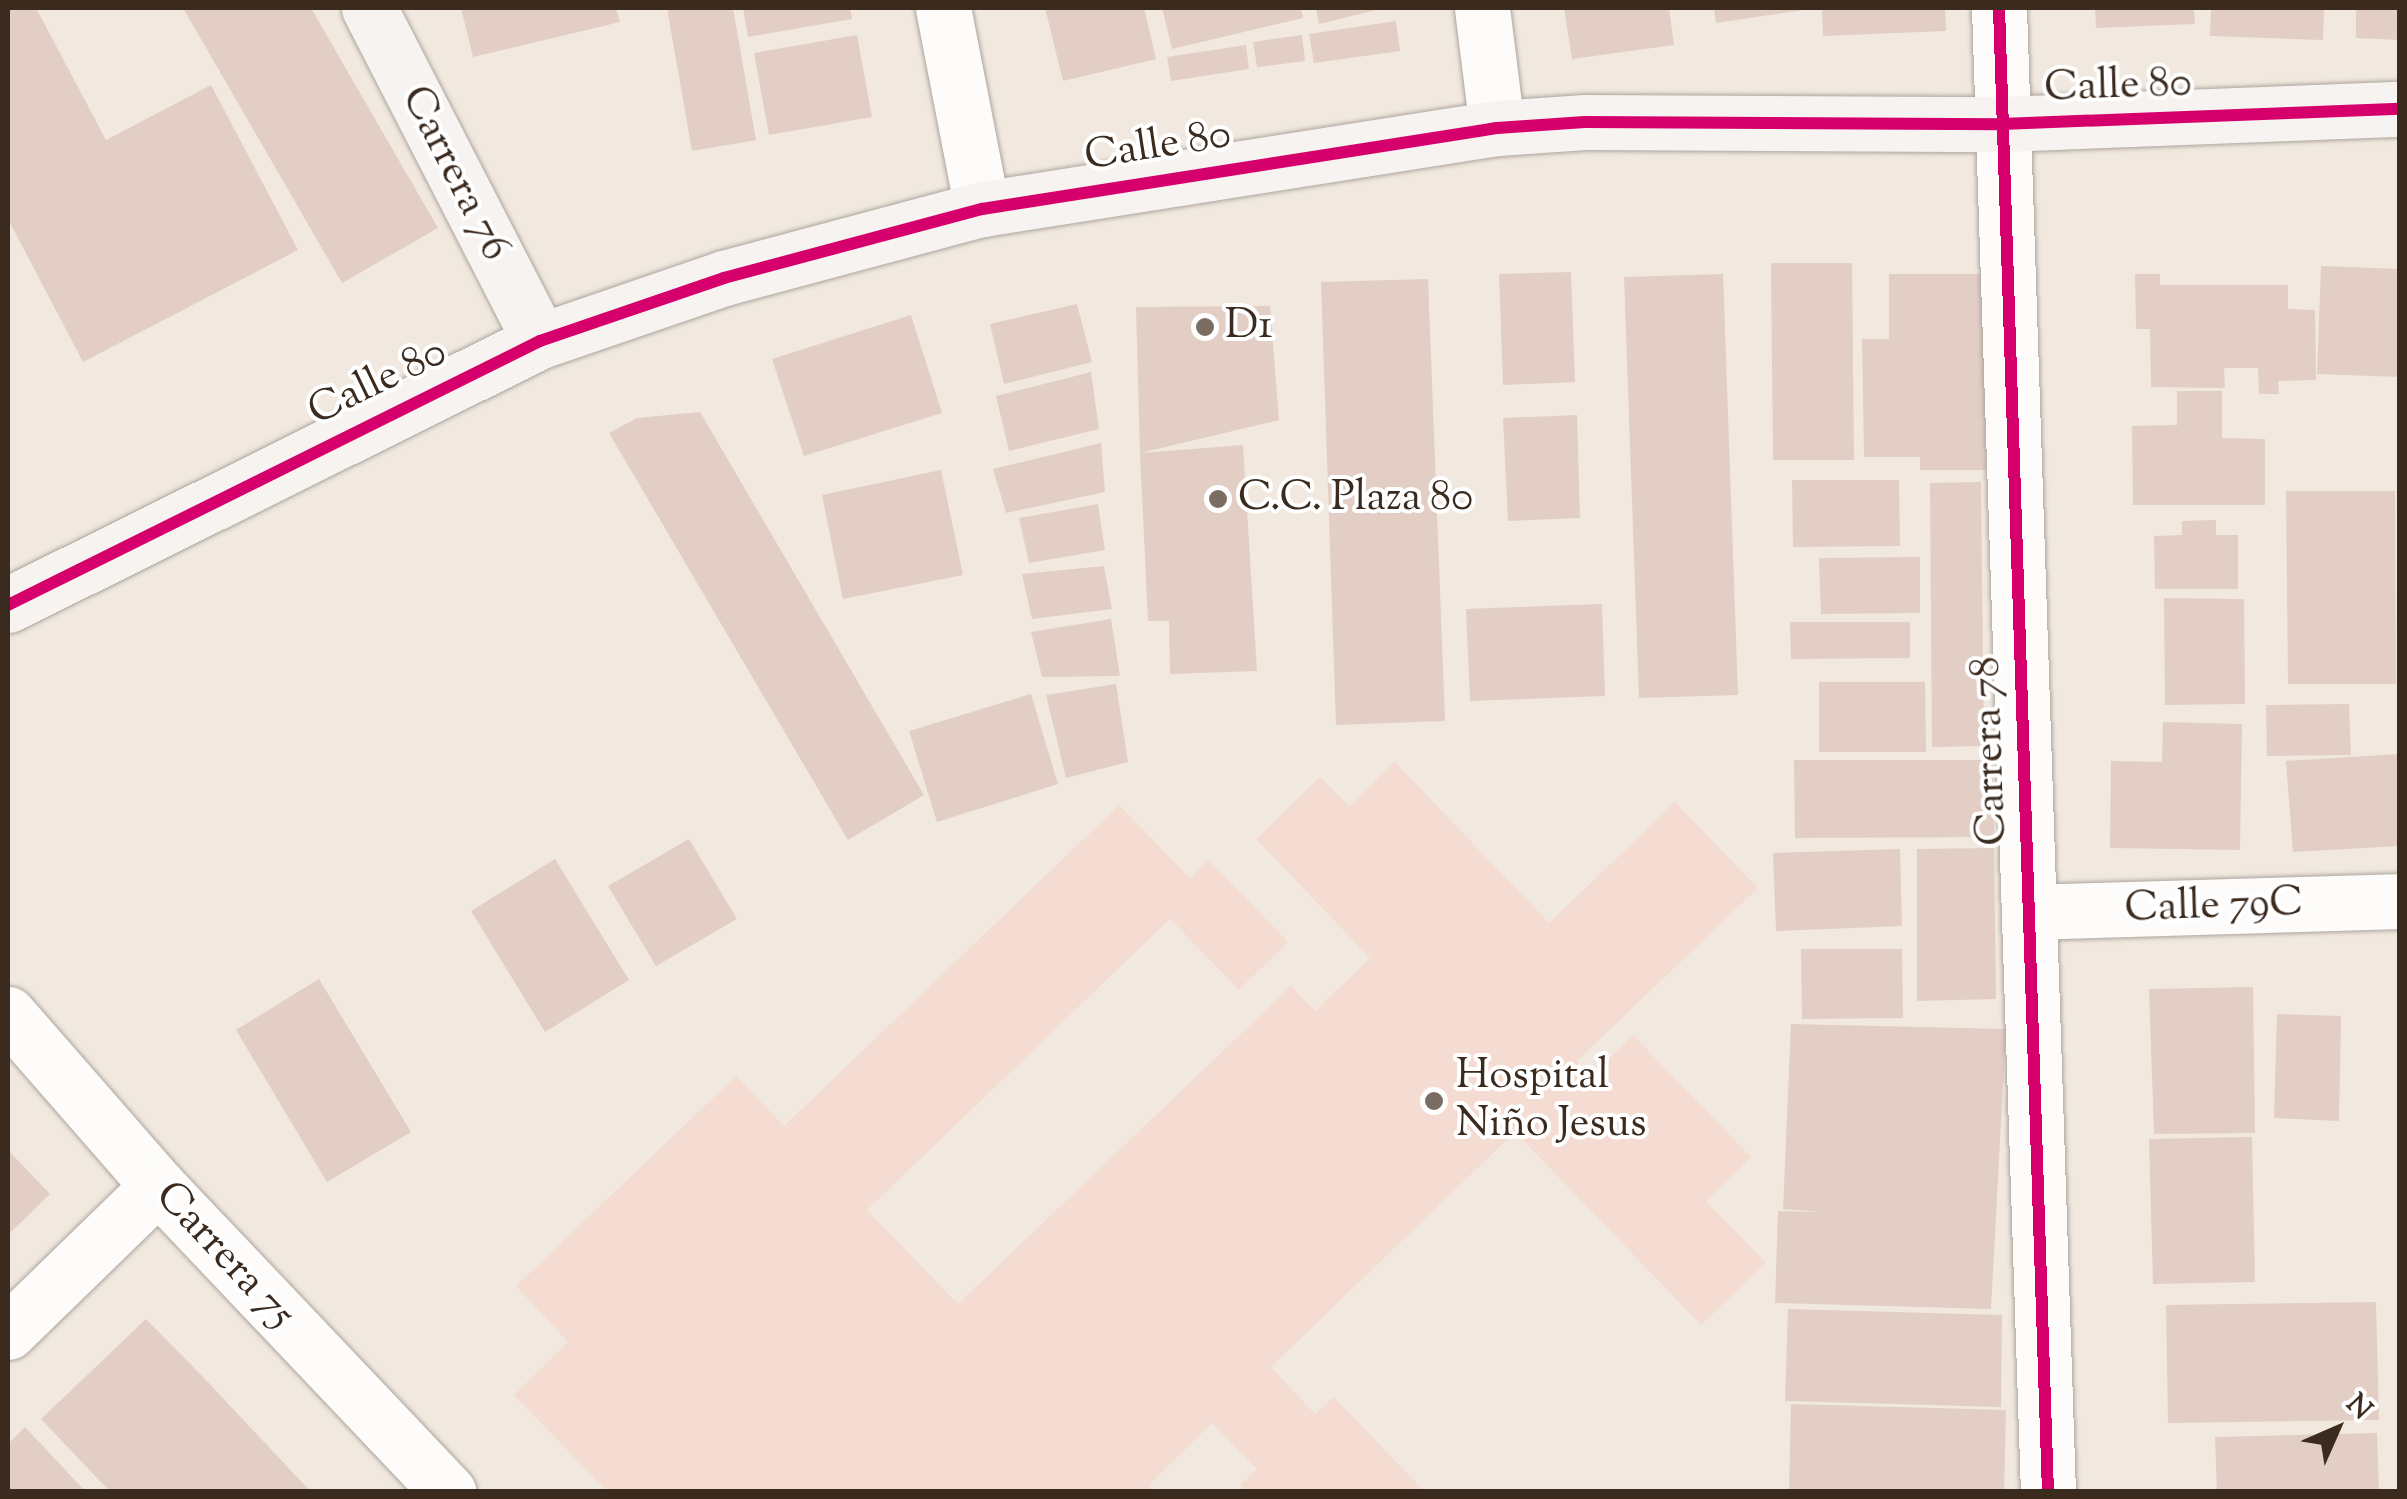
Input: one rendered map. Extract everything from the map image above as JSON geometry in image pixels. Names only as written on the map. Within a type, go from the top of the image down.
[{"type":"street","name":"Carrera 76","points":[[369,8],[540,341]]},
{"type":"street","points":[[943,8],[982,208]]},
{"type":"street","points":[[1482,8],[1497,128]]},
{"type":"street","name":"Carrera 78","points":[[1999,8],[2048,1492]]},
{"type":"street","name":"Calle 80","points":[[8,605],[540,341],[724,278],[982,208],[1497,128],[1585,122],[2002,124],[2400,109]]},
{"type":"street","name":"Calle 79C","points":[[2029,912],[2400,901]]},
{"type":"street","name":"Carrera 75","points":[[8,1014],[158,1186],[448,1492]]},
{"type":"street","points":[[8,1332],[158,1186]]},
{"type":"shaded area","name":"Hospital Niño Jesus","points":[[1395,762],[1549,923],[1675,802],[1758,888],[1577,1061],[1591,1076],[1633,1035],[1751,1157],[1706,1201],[1766,1263],[1701,1325],[1515,1132],[1271,1367],[1315,1414],[1334,1397],[1424,1491],[1246,1491],[1240,1485],[1257,1469],[1212,1423],[1149,1485],[1154,1491],[607,1491],[514,1395],[568,1342],[516,1286],[736,1076],[784,1126],[1119,805],[1190,878],[1209,860],[1288,942],[1239,990],[1170,919],[867,1210],[958,1304],[1291,986],[1315,1011],[1370,958],[1256,839],[1320,777],[1349,806]]},
{"type":"building","points":[[8,8],[36,8],[106,140],[211,85],[298,250],[83,362],[8,219]]},
{"type":"building","points":[[183,8],[311,8],[438,228],[342,283]]},
{"type":"building","points":[[461,8],[616,8],[620,22],[473,57]]},
{"type":"building","points":[[667,8],[733,8],[756,140],[692,151]]},
{"type":"building","points":[[743,8],[850,8],[852,19],[748,37]]},
{"type":"building","points":[[1045,8],[1144,8],[1156,59],[1063,81]]},
{"type":"building","points":[[1162,8],[1301,8],[1303,18],[1172,49]]},
{"type":"building","points":[[1316,8],[1380,8],[1380,9],[1319,24]]},
{"type":"building","points":[[1564,8],[1669,8],[1674,45],[1572,59]]},
{"type":"building","points":[[1714,8],[1804,8],[1804,10],[1716,23]]},
{"type":"building","points":[[1822,8],[1945,8],[1946,31],[1823,36]]},
{"type":"building","points":[[2095,8],[2194,8],[2195,24],[2096,28]]},
{"type":"building","points":[[2211,8],[2324,8],[2323,40],[2210,36]]},
{"type":"building","points":[[2356,8],[2400,8],[2400,40],[2356,38]]},
{"type":"building","points":[[1396,21],[1400,51],[1314,63],[1309,34]]},
{"type":"building","points":[[857,35],[872,117],[769,135],[754,53]]},
{"type":"building","points":[[1302,35],[1305,61],[1257,67],[1253,42]]},
{"type":"building","points":[[1246,45],[1249,69],[1171,81],[1167,57]]},
{"type":"building","points":[[1771,263],[1852,263],[1854,460],[1773,460]]},
{"type":"building","points":[[2321,266],[2400,269],[2400,377],[2317,374]]},
{"type":"building","points":[[1571,272],[1575,382],[1503,385],[1499,274]]},
{"type":"building","points":[[1723,274],[1738,695],[1639,698],[1624,277]]},
{"type":"building","points":[[1889,274],[1983,274],[1986,470],[1920,470],[1920,457],[1864,457],[1862,339],[1889,339]]},
{"type":"building","points":[[2135,274],[2160,274],[2160,285],[2288,285],[2288,309],[2315,310],[2316,380],[2278,381],[2279,394],[2259,394],[2258,368],[2224,368],[2225,388],[2151,387],[2150,329],[2136,329]]},
{"type":"building","points":[[1428,279],[1445,721],[1336,725],[1321,282]]},
{"type":"building","points":[[1077,304],[1092,362],[1004,384],[990,324]]},
{"type":"building","points":[[1270,306],[1279,420],[1140,453],[1136,307]]},
{"type":"building","points":[[911,315],[942,413],[804,456],[772,359]]},
{"type":"building","points":[[1091,372],[1099,429],[1009,451],[996,396]]},
{"type":"building","points":[[2177,391],[2222,391],[2222,438],[2265,439],[2265,505],[2133,505],[2132,426],[2177,425]]},
{"type":"building","points":[[700,412],[924,795],[848,840],[609,433],[637,418]]},
{"type":"building","points":[[1577,415],[1580,518],[1508,521],[1503,418]]},
{"type":"building","points":[[1101,443],[1105,492],[1006,513],[993,469]]},
{"type":"building","points":[[1243,445],[1257,671],[1170,674],[1169,621],[1148,621],[1140,453]]},
{"type":"building","points":[[941,470],[963,575],[843,599],[822,495]]},
{"type":"building","points":[[1792,480],[1899,480],[1900,546],[1793,547]]},
{"type":"building","points":[[1981,482],[1984,746],[1932,747],[1930,483]]},
{"type":"building","points":[[2286,491],[2395,491],[2396,684],[2288,684]]},
{"type":"building","points":[[1098,504],[1105,550],[1029,563],[1019,518]]},
{"type":"building","points":[[2216,520],[2216,535],[2238,535],[2238,589],[2155,589],[2154,536],[2182,535],[2182,521]]},
{"type":"building","points":[[1920,557],[1920,613],[1821,614],[1819,558]]},
{"type":"building","points":[[1104,566],[1112,609],[1032,619],[1022,574]]},
{"type":"building","points":[[2164,598],[2244,599],[2245,704],[2165,705]]},
{"type":"building","points":[[1602,604],[1605,696],[1470,701],[1466,609]]},
{"type":"building","points":[[1111,619],[1120,676],[1042,677],[1031,632]]},
{"type":"building","points":[[1790,622],[1910,622],[1910,658],[1791,659]]},
{"type":"building","points":[[1819,682],[1925,682],[1926,752],[1819,752]]},
{"type":"building","points":[[1116,684],[1128,762],[1066,778],[1046,695]]},
{"type":"building","points":[[1031,694],[1058,784],[937,822],[909,731]]},
{"type":"building","points":[[2349,704],[2351,755],[2267,756],[2266,705]]},
{"type":"building","points":[[2163,722],[2242,724],[2240,850],[2110,848],[2111,761],[2162,762]]},
{"type":"building","points":[[2400,754],[2400,846],[2293,852],[2286,761]]},
{"type":"building","points":[[1794,760],[1993,760],[1994,837],[1795,838]]},
{"type":"building","points":[[689,839],[737,919],[656,966],[608,886]]},
{"type":"building","points":[[1994,848],[1996,999],[1917,1001],[1917,849]]},
{"type":"building","points":[[1900,849],[1902,926],[1776,931],[1773,853]]},
{"type":"building","points":[[555,859],[629,980],[545,1032],[471,911]]},
{"type":"building","points":[[1801,949],[1902,949],[1903,1018],[1802,1019]]},
{"type":"building","points":[[319,979],[411,1132],[327,1182],[236,1030]]},
{"type":"building","points":[[2253,987],[2255,1133],[2154,1134],[2149,989]]},
{"type":"building","points":[[2277,1014],[2341,1016],[2339,1121],[2274,1118]]},
{"type":"building","points":[[1791,1024],[2006,1029],[1991,1309],[1775,1303],[1778,1211],[1821,1212],[1783,1209]]},
{"type":"building","points":[[2252,1137],[2255,1282],[2153,1284],[2149,1139]]},
{"type":"building","points":[[8,1150],[50,1194],[8,1235]]},
{"type":"building","points":[[2376,1302],[2379,1420],[2168,1423],[2166,1305]]},
{"type":"building","points":[[1788,1309],[2002,1315],[2001,1407],[1785,1401]]},
{"type":"building","points":[[146,1319],[311,1492],[111,1492],[98,1479],[41,1419]]},
{"type":"building","points":[[1791,1404],[2006,1410],[2004,1492],[1789,1492]]},
{"type":"building","points":[[25,1427],[86,1492],[8,1492],[8,1444]]},
{"type":"building","points":[[2377,1433],[2379,1492],[2217,1492],[2215,1437]]},
{"type":"cycle path","points":[[1999,8],[2048,1492]]},
{"type":"cycle path","points":[[8,605],[540,341],[724,278],[982,209],[1497,128],[1585,122],[2002,124],[2400,109]]},
{"type":"place","name":"D1","points":[[1205,327]]},
{"type":"place","name":"C.C. Plaza 80","points":[[1218,499]]},
{"type":"place","name":"Hospital Niño Jesus","points":[[1434,1101]]}]
